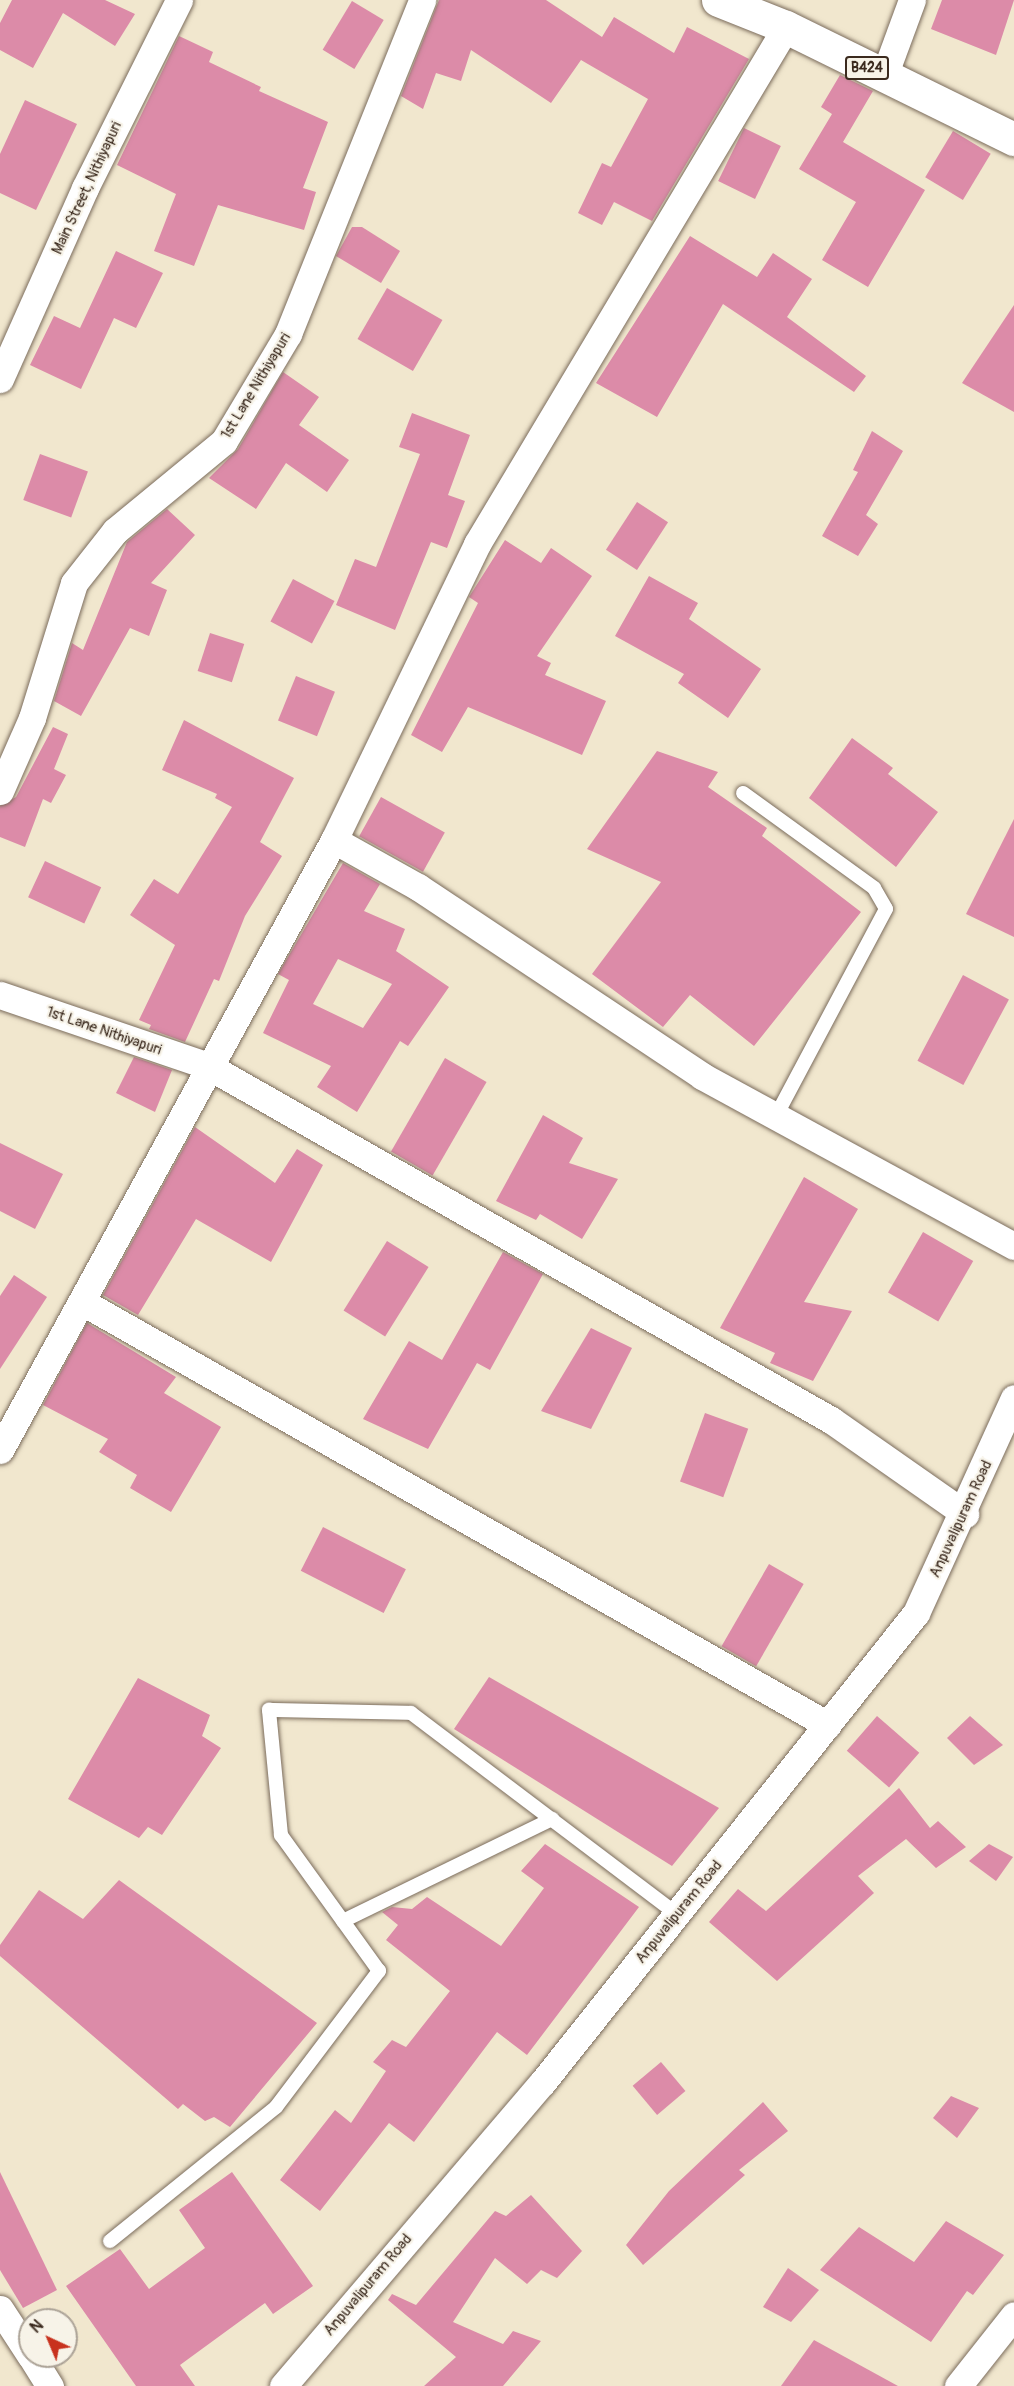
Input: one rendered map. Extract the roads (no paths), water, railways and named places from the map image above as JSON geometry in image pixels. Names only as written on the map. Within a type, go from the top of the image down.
[{"type":"main road","name":"B424","points":[[718,0],[786,27],[1014,139]]},
{"type":"street","name":"Main Street, Nithiyapuri","points":[[0,379],[85,188],[179,0]]},
{"type":"street","name":"1st Lane Nithiyapuri","points":[[0,791],[32,718],[74,583],[116,531],[224,441],[288,334],[422,0]]},
{"type":"street","points":[[884,76],[912,0]]},
{"type":"street","points":[[0,1450],[84,1303],[208,1066],[334,840],[477,544],[786,27]]},
{"type":"street","points":[[334,840],[418,887],[702,1076],[1014,1246]]},
{"type":"street","name":"1st Lane Nithiyapuri","points":[[0,995],[208,1066],[831,1420],[965,1514]]},
{"type":"street","points":[[84,1303],[828,1725]]},
{"type":"street","name":"Anpuvalipuram Road","points":[[283,2386],[542,2083],[916,1613],[965,1514],[1014,1398]]},
{"type":"street","points":[[0,2308],[18,2337]]},
{"type":"street","points":[[958,2386],[1014,2315]]},
{"type":"street","points":[[38,2368],[50,2386]]},
{"type":"lane","points":[[743,793],[874,888],[886,909],[776,1116]]},
{"type":"lane","points":[[110,2241],[276,2107],[379,1971],[281,1835],[269,1710],[411,1713],[677,1914]]},
{"type":"lane","points":[[343,1921],[552,1819]]}]
